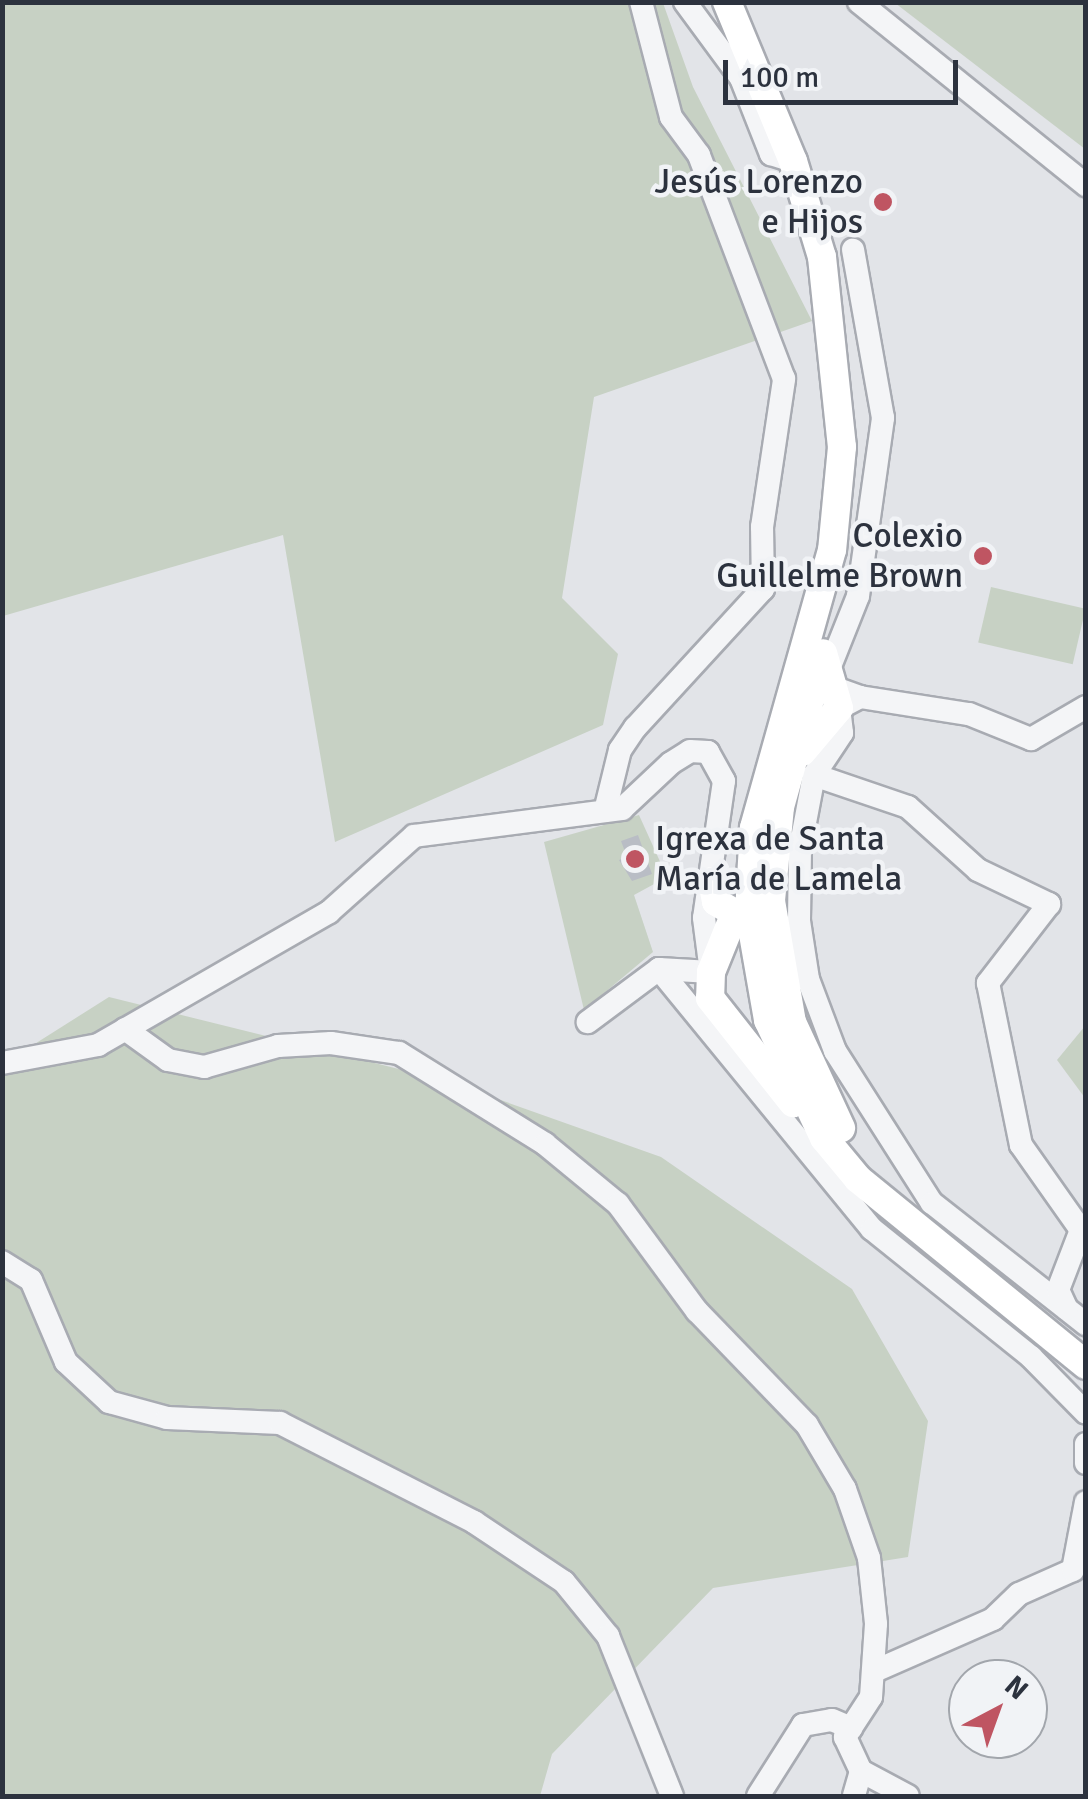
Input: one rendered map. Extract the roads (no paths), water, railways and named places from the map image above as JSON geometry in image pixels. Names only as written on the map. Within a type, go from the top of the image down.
[{"type":"main road","points":[[731,5],[747,66],[793,160],[831,310],[842,447],[832,550],[749,911],[711,972],[710,998],[718,1028],[909,1207],[1086,1349]]},
{"type":"main road","points":[[731,5],[822,202],[850,346],[852,494],[838,686],[777,790]]},
{"type":"main road","points":[[830,1130],[792,1022],[775,950],[770,901],[777,790],[810,702],[838,686]]},
{"type":"main road","points":[[810,702],[838,686]]},
{"type":"main road","points":[[712,882],[716,902],[749,911]]},
{"type":"main road","points":[[749,911],[773,1011],[830,1130],[906,1224],[1086,1366]]},
{"type":"main road","points":[[718,1028],[773,1011]]},
{"type":"street","points":[[605,811],[620,750],[635,728],[763,589],[762,527],[784,379],[699,155],[671,117],[641,2]]},
{"type":"street","points":[[685,2],[747,66]]},
{"type":"street","points":[[859,2],[1086,185]]},
{"type":"street","points":[[853,250],[882,418],[858,596],[838,686],[842,733],[814,774],[799,921],[808,980],[836,1051],[932,1203],[1077,1318]]},
{"type":"street","points":[[838,686],[969,714],[1032,739],[1086,707]]},
{"type":"street","points":[[2,1063],[98,1045],[330,912],[414,836],[605,811],[643,797],[690,751],[708,752],[724,780],[704,918],[711,972],[660,969],[588,1022]]},
{"type":"street","points":[[814,774],[908,808],[978,870],[1049,904],[988,983],[1021,1145],[1081,1230],[1058,1290],[1077,1318]]},
{"type":"street","points":[[660,969],[718,1028],[872,1229],[1032,1357],[1086,1413]]},
{"type":"street","points":[[125,1029],[168,1060],[204,1067],[278,1046],[350,1044],[399,1053],[588,1175],[696,1311],[831,1457],[869,1558],[877,1670],[845,1736],[860,1771],[854,1796]]},
{"type":"street","points":[[2,1262],[31,1280],[66,1362],[108,1402],[166,1418],[280,1423],[474,1522],[564,1582],[608,1636],[672,1796]]},
{"type":"street","points":[[1086,1444],[1086,1463]]},
{"type":"street","points":[[877,1670],[992,1618],[1019,1594],[1073,1570],[1086,1502]]},
{"type":"street","points":[[758,1796],[803,1726],[832,1720],[851,1728]]},
{"type":"street","points":[[860,1771],[908,1796]]},
{"type":"place","name":"Jesús Lorenzo e Hijos","points":[[883,202]]},
{"type":"place","name":"Colexio Guillelme Brown","points":[[983,556]]},
{"type":"place","name":"Igrexa de Santa María de Lamela","points":[[635,859]]}]
